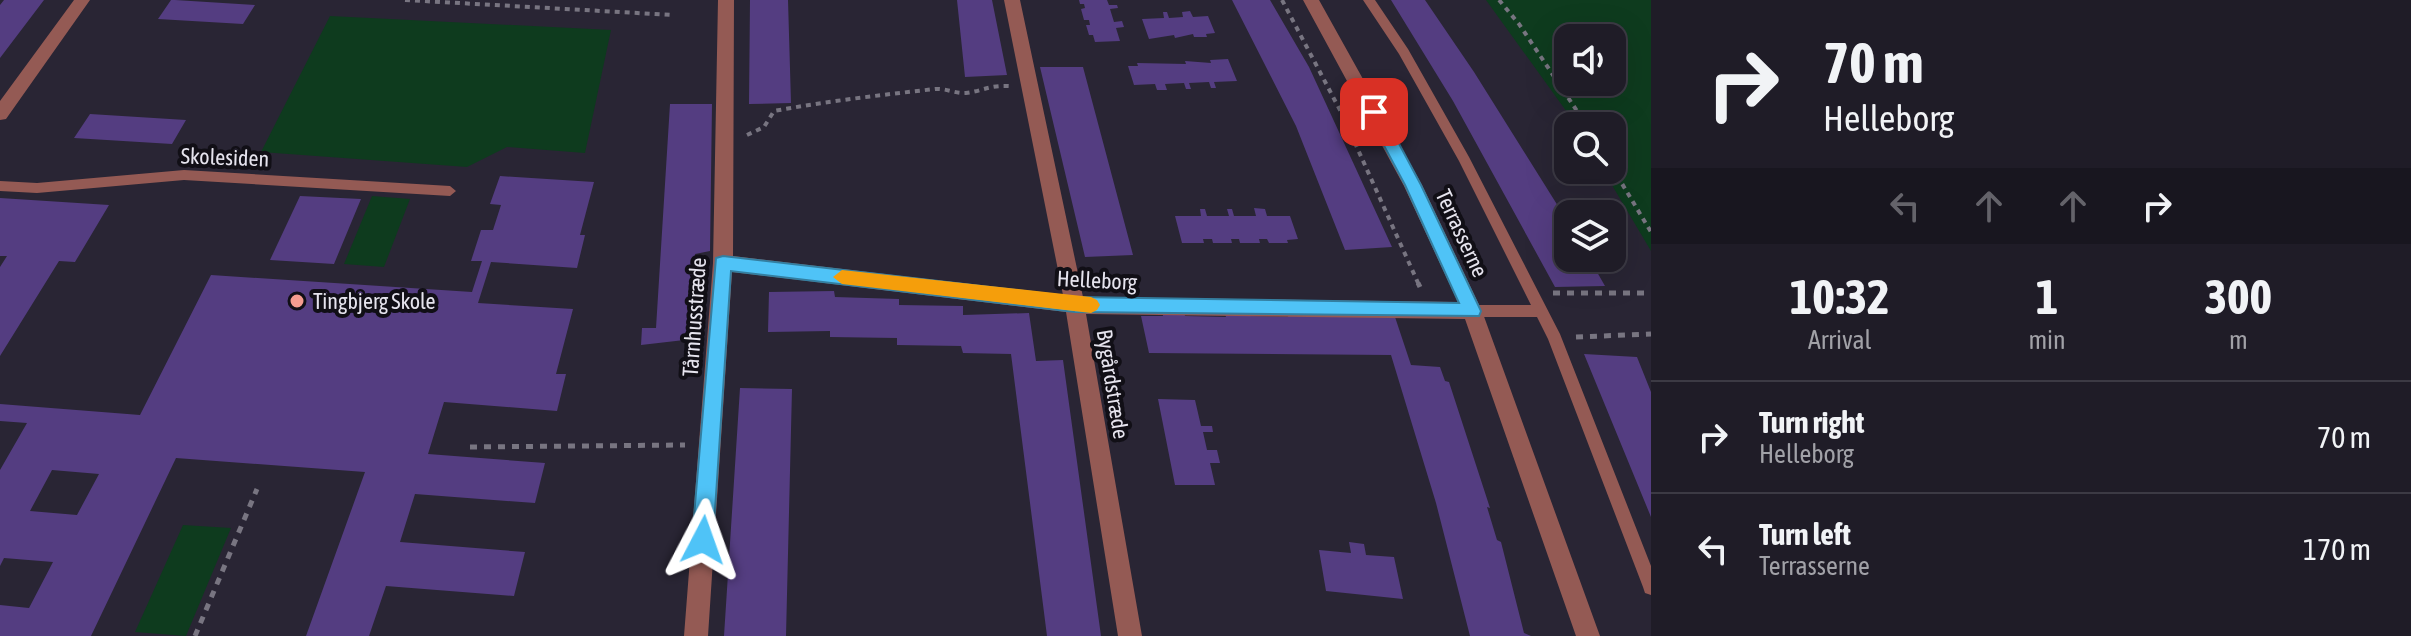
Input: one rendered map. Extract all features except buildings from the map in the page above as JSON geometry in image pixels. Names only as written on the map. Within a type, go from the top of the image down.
[{"type":"street","points":[[0,114],[82,0]]},
{"type":"street","name":"Tårnhusstræde","points":[[696,636],[723,263],[726,0]]},
{"type":"street","name":"Bygårdstræde","points":[[1012,0],[1075,305],[1130,636]]},
{"type":"street","name":"Terrasserne","points":[[1311,0],[1413,185],[1472,311],[1588,636]]},
{"type":"street","name":"Helleborg","points":[[723,263],[1075,305],[1472,311]]},
{"type":"lane","points":[[1369,0],[1404,52],[1465,160],[1555,338],[1651,587]]},
{"type":"lane","name":"Skolesiden","points":[[0,186],[37,188],[184,175],[450,191]]},
{"type":"lane","points":[[1472,311],[1541,311]]},
{"type":"path","points":[[405,0],[673,15]]},
{"type":"path","points":[[1282,0],[1341,112],[1430,310]]},
{"type":"path","points":[[1499,0],[1519,24],[1578,112]]},
{"type":"path","points":[[722,141],[760,132],[770,123],[774,111],[940,88],[965,93],[989,85],[1030,87]]},
{"type":"path","points":[[1622,184],[1651,232]]},
{"type":"path","points":[[1532,292],[1651,293]]},
{"type":"path","points":[[1555,338],[1651,334]]},
{"type":"path","points":[[470,447],[710,445]]},
{"type":"path","points":[[195,636],[257,489]]},
{"type":"green space","points":[[1486,0],[1651,0],[1651,251],[1626,209],[1626,200],[1621,200],[1611,184],[1626,184],[1626,112],[1567,112],[1555,96],[1626,96],[1626,24],[1554,24],[1554,94]]},
{"type":"green space","points":[[330,16],[611,30],[585,153],[507,147],[467,167],[261,152]]},
{"type":"green space","points":[[372,196],[410,199],[384,267],[344,264]]},
{"type":"green space","points":[[183,525],[231,528],[186,636],[135,632]]},
{"type":"slow traffic","points":[[842,277],[1091,305]]},
{"type":"place","name":"Tingbjerg Skole","points":[[297,301]]},
{"type":"route","points":[[703,540],[723,263],[1075,305],[1472,311],[1413,185],[1374,112]]}]
